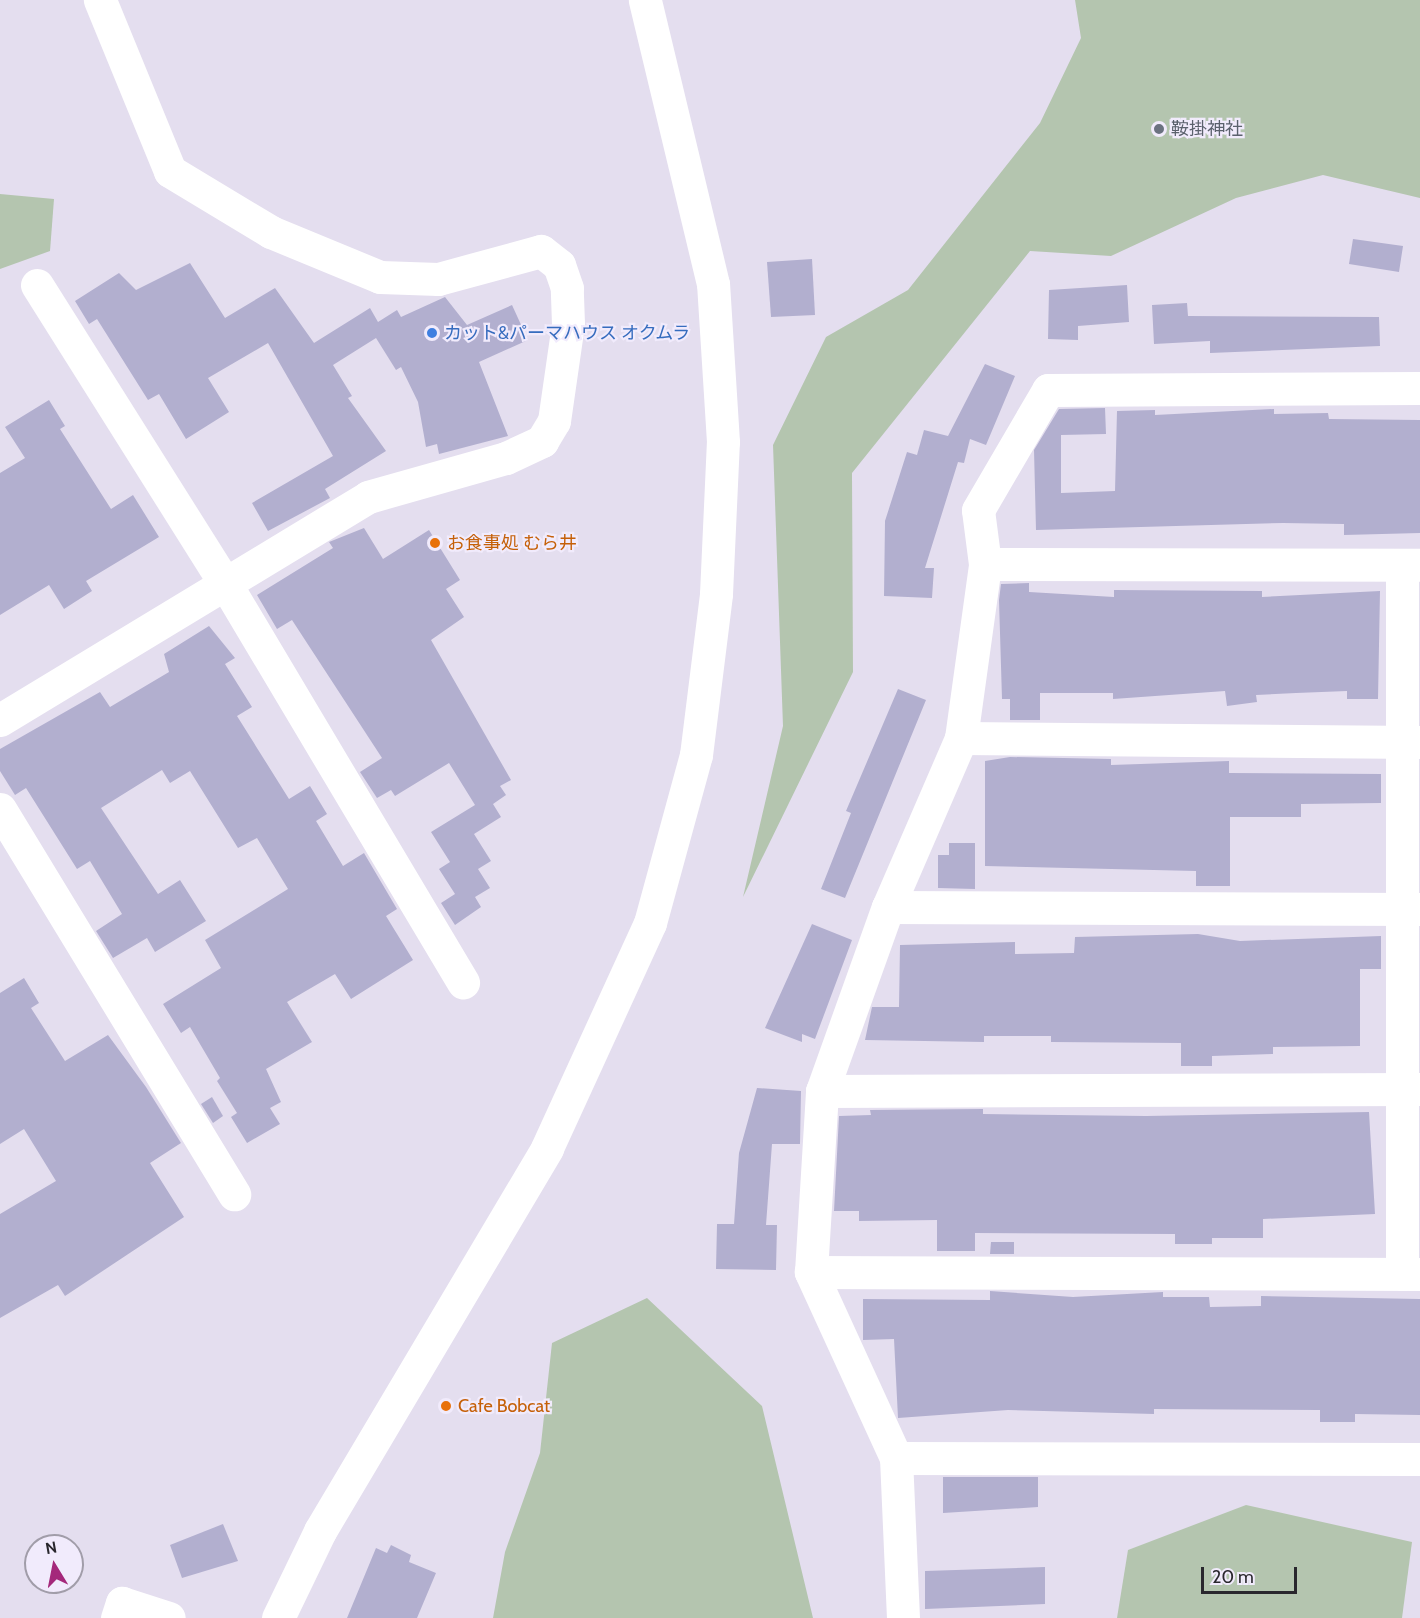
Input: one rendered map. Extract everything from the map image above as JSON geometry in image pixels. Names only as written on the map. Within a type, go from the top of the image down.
[{"type":"street","points":[[0,720],[368,497],[506,458],[542,441],[554,421],[568,324],[567,288],[559,265],[541,252],[438,279],[380,277],[272,232],[170,171],[100,0]]},
{"type":"street","points":[[278,1618],[320,1531],[547,1148],[650,923],[696,755],[716,594],[723,442],[713,284],[645,0]]},
{"type":"street","points":[[38,285],[225,583],[463,983]]},
{"type":"street","points":[[903,1618],[896,1458],[811,1272],[822,1091],[888,908],[961,738],[985,564],[978,510],[1048,390],[1420,388]]},
{"type":"street","points":[[811,1272],[1411,1274],[1411,565],[985,564]]},
{"type":"street","points":[[961,738],[1411,741]]},
{"type":"street","points":[[0,809],[234,1194]]},
{"type":"street","points":[[888,908],[1411,909]]},
{"type":"street","points":[[822,1091],[1411,1089]]},
{"type":"street","points":[[896,1458],[1420,1459]]},
{"type":"street","points":[[117,1618],[122,1603],[169,1618]]},
{"type":"green space","points":[[1075,0],[1420,0],[1420,198],[1323,175],[1236,198],[1111,256],[1030,251],[852,473],[853,672],[743,897],[783,726],[773,445],[826,337],[908,290],[1040,123],[1081,38]]},
{"type":"green space","points":[[0,194],[54,199],[50,251],[0,269]]},
{"type":"green space","points":[[647,1298],[762,1406],[813,1618],[493,1618],[505,1552],[540,1453],[552,1343]]},
{"type":"green space","points":[[1246,1505],[1412,1542],[1402,1618],[1117,1618],[1128,1550]]},
{"type":"building","points":[[1353,239],[1403,246],[1399,272],[1349,264]]},
{"type":"building","points":[[812,259],[815,315],[771,317],[767,262]]},
{"type":"building","points":[[190,263],[225,318],[275,288],[314,343],[370,308],[378,322],[397,310],[401,317],[445,297],[467,325],[512,305],[528,340],[479,362],[508,436],[439,454],[437,444],[426,447],[418,402],[401,367],[396,370],[376,338],[333,365],[352,396],[348,398],[386,451],[325,489],[330,498],[268,531],[252,503],[333,456],[268,343],[208,378],[229,412],[186,439],[159,394],[148,400],[97,319],[89,324],[75,301],[119,273],[136,290]]},
{"type":"building","points":[[1127,285],[1129,322],[1078,326],[1078,340],[1048,339],[1049,290]]},
{"type":"building","points":[[1187,303],[1188,316],[1379,317],[1380,346],[1210,353],[1210,341],[1154,344],[1152,305]]},
{"type":"building","points":[[985,364],[1015,376],[986,445],[970,439],[964,463],[958,462],[925,568],[934,568],[932,598],[884,596],[885,521],[907,452],[917,455],[924,430],[948,436]]},
{"type":"building","points":[[49,400],[65,426],[60,429],[111,509],[133,495],[159,537],[86,581],[92,591],[64,609],[49,585],[0,615],[0,473],[25,458],[5,427]]},
{"type":"building","points":[[1105,408],[1106,434],[1061,435],[1061,493],[1115,491],[1117,411],[1155,410],[1155,415],[1274,409],[1274,414],[1328,413],[1329,419],[1420,420],[1420,533],[1344,535],[1344,524],[1283,523],[1036,530],[1034,450],[1059,409]]},
{"type":"building","points":[[364,528],[383,559],[429,530],[460,580],[446,589],[464,617],[431,640],[511,780],[500,786],[506,795],[493,804],[501,817],[474,834],[491,861],[478,869],[490,888],[475,897],[481,907],[455,925],[441,903],[455,894],[439,869],[450,862],[431,832],[475,805],[449,763],[395,796],[391,790],[377,798],[360,772],[382,758],[292,620],[277,629],[257,595],[333,548],[329,542]]},
{"type":"building","points":[[1029,583],[1029,592],[1114,597],[1114,590],[1262,591],[1262,597],[1380,591],[1378,699],[1347,699],[1347,691],[1296,693],[1256,695],[1257,702],[1227,706],[1225,691],[1113,699],[1113,693],[1040,693],[1040,720],[1010,720],[1010,699],[1002,699],[999,600],[1001,584]]},
{"type":"building","points":[[209,626],[235,658],[225,664],[252,707],[237,716],[289,799],[310,786],[327,814],[316,821],[343,866],[364,853],[397,909],[386,916],[413,960],[351,999],[335,974],[287,1002],[312,1042],[266,1069],[281,1102],[270,1108],[280,1124],[247,1143],[231,1117],[237,1113],[217,1081],[220,1078],[190,1027],[181,1033],[163,1004],[221,968],[205,940],[288,889],[257,838],[238,848],[190,771],[170,783],[162,770],[101,808],[158,894],[180,880],[206,921],[155,952],[147,938],[113,958],[96,931],[122,914],[90,861],[77,869],[26,788],[15,795],[0,771],[0,749],[100,692],[110,707],[169,672],[164,654]]},
{"type":"building","points":[[898,689],[926,700],[845,898],[821,889],[851,813],[846,811]]},
{"type":"building","points":[[1010,757],[1111,759],[1111,765],[1229,761],[1229,773],[1381,774],[1381,803],[1301,804],[1301,817],[1230,817],[1230,886],[1196,886],[1196,871],[985,866],[985,761]]},
{"type":"building","points":[[949,843],[975,843],[975,889],[938,888],[938,855],[949,855]]},
{"type":"building","points":[[812,924],[852,940],[815,1039],[802,1034],[802,1042],[765,1028]]},
{"type":"building","points":[[1198,934],[1240,941],[1381,936],[1381,969],[1360,969],[1360,1046],[1273,1047],[1273,1054],[1212,1056],[1212,1066],[1181,1066],[1181,1043],[1051,1042],[1051,1036],[984,1036],[984,1042],[865,1040],[872,1007],[899,1007],[900,945],[1015,942],[1015,954],[1074,953],[1075,937]]},
{"type":"building","points":[[24,978],[39,1003],[31,1008],[65,1061],[108,1035],[146,1087],[181,1143],[150,1163],[184,1217],[65,1296],[58,1285],[0,1318],[0,1214],[56,1181],[24,1129],[0,1144],[0,993]]},
{"type":"building","points":[[757,1088],[801,1091],[800,1144],[772,1144],[766,1225],[777,1225],[776,1270],[716,1269],[717,1224],[734,1224],[739,1153]]},
{"type":"building","points":[[212,1097],[223,1116],[213,1123],[201,1104]]},
{"type":"building","points":[[983,1109],[983,1114],[1146,1116],[1369,1112],[1375,1214],[1263,1219],[1263,1238],[1212,1238],[1212,1244],[1175,1244],[1175,1234],[975,1233],[975,1251],[937,1251],[937,1220],[859,1221],[859,1211],[834,1211],[839,1116],[871,1115],[870,1110]]},
{"type":"building","points":[[991,1242],[1014,1242],[1014,1254],[990,1254]]},
{"type":"building","points":[[990,1291],[1073,1297],[1163,1292],[1163,1297],[1209,1297],[1210,1307],[1261,1306],[1261,1296],[1420,1299],[1420,1415],[1355,1414],[1355,1422],[1320,1422],[1320,1410],[1154,1409],[1154,1414],[1008,1410],[898,1418],[894,1339],[863,1340],[863,1299],[990,1300]]},
{"type":"building","points":[[943,1477],[1038,1477],[1038,1507],[943,1513]]},
{"type":"building","points":[[223,1524],[238,1561],[182,1578],[170,1545]]},
{"type":"building","points":[[391,1545],[411,1555],[409,1562],[436,1573],[417,1618],[347,1618],[376,1548],[387,1553]]},
{"type":"building","points":[[1045,1567],[1045,1604],[925,1609],[925,1571]]},
{"type":"place","name":"鞍掛神社","points":[[1159,129]]},
{"type":"place","name":"カット&パーマハウス オクムラ","points":[[432,333]]},
{"type":"place","name":"お食事処 むら井","points":[[435,543]]},
{"type":"place","name":"Cafe Bobcat","points":[[446,1406]]}]
